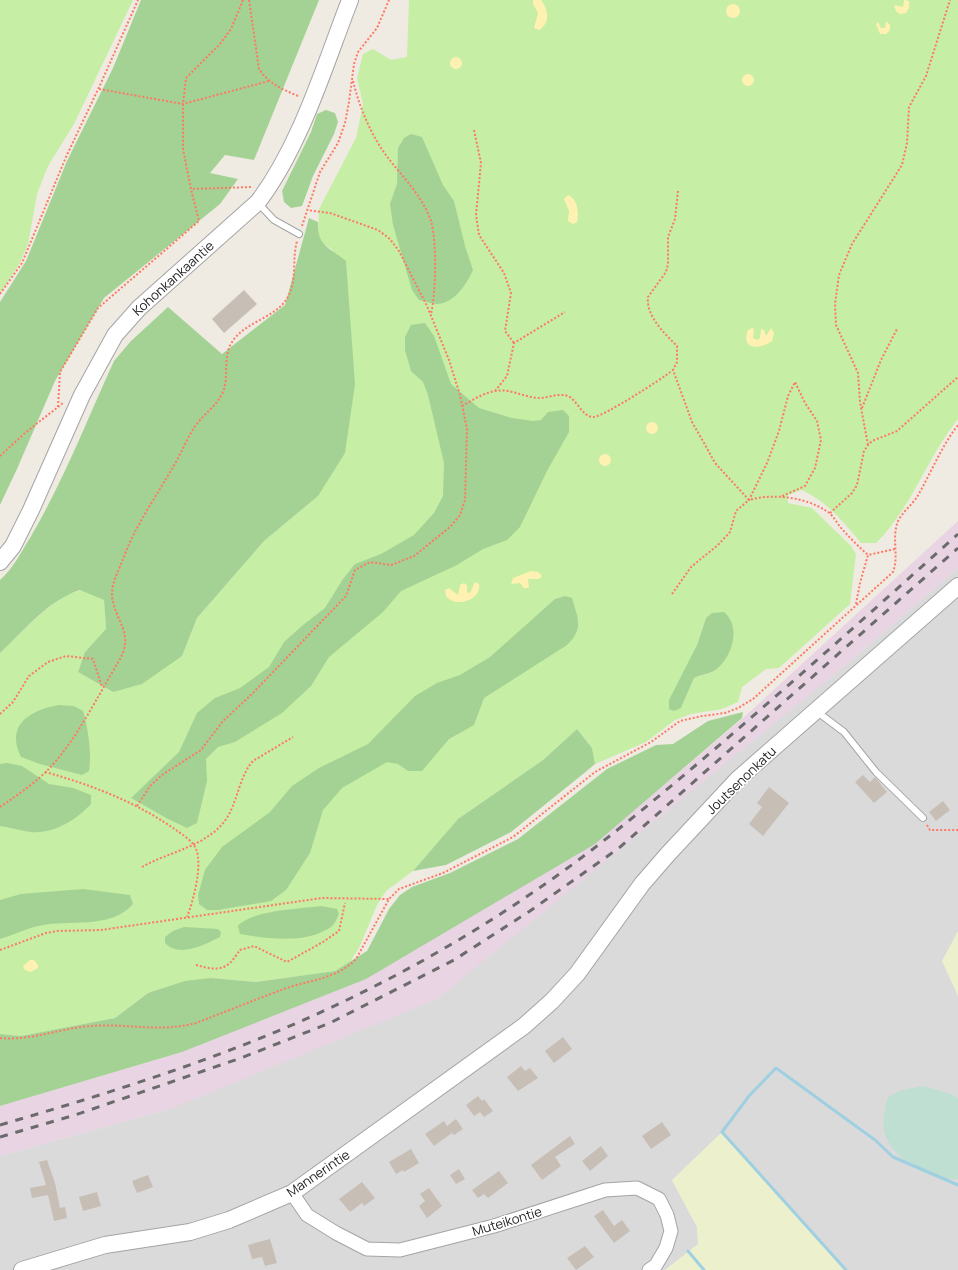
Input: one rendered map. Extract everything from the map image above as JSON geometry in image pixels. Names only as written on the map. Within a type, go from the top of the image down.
[{"type":"street","name":"Kohonkankaantie","points":[[0,562],[13,546],[31,510],[82,395],[115,335],[139,308],[276,176],[294,142],[350,0]]},
{"type":"street","name":"Joutsenonkatu","points":[[552,1001],[577,974],[642,884],[738,779],[958,586]]},
{"type":"street","name":"Mannerintie","points":[[22,1270],[105,1245],[190,1232],[229,1220],[292,1193],[524,1026],[552,1001]]},
{"type":"street","name":"Muteikontie","points":[[292,1193],[307,1215],[336,1233],[367,1249],[400,1250],[494,1226],[605,1190],[637,1188],[659,1199],[667,1215],[671,1231],[666,1248],[656,1265],[649,1270]]},
{"type":"lane","points":[[256,195],[274,220],[300,234]]},
{"type":"lane","points":[[816,711],[844,732],[876,772],[923,818]]},
{"type":"path","points":[[0,294],[22,263],[66,157],[138,0]]},
{"type":"path","points":[[58,407],[60,372],[98,308],[199,221],[183,149],[183,104],[186,78],[220,44],[231,29],[243,0]]},
{"type":"path","points":[[249,0],[259,69],[269,81],[276,86],[298,96]]},
{"type":"path","points":[[0,807],[20,794],[55,762],[78,729],[121,656],[125,642],[125,629],[114,602],[112,594],[113,583],[131,539],[177,460],[190,434],[201,417],[214,406],[222,394],[225,383],[228,350],[233,340],[243,331],[281,306],[289,295],[293,282],[295,249],[307,210],[320,172],[338,143],[345,123],[354,64],[358,52],[377,28],[389,0]]},
{"type":"path","points":[[868,445],[861,410],[858,373],[836,325],[835,304],[839,275],[852,244],[902,165],[907,143],[909,108],[926,76],[950,0]]},
{"type":"path","points":[[352,79],[357,98],[370,129],[388,157],[426,208],[431,221],[434,240],[434,301],[431,316]]},
{"type":"path","points":[[98,89],[183,104],[269,81]]},
{"type":"path","points":[[474,130],[481,163],[476,215],[479,235],[504,273],[511,293],[505,331],[514,343]]},
{"type":"path","points":[[191,189],[256,195]]},
{"type":"path","points":[[462,406],[483,395],[495,391],[507,391],[532,397],[562,395],[574,401],[587,416],[593,417],[607,412],[673,370],[678,362],[677,346],[654,319],[648,308],[648,296],[666,272],[668,264],[668,237],[675,219],[678,191]]},
{"type":"path","points":[[137,806],[150,786],[162,775],[201,750],[223,720],[277,669],[346,596],[355,570],[370,562],[391,565],[414,556],[450,527],[460,515],[465,500],[466,430],[462,406],[449,360],[431,316],[399,251],[390,239],[378,230],[348,218],[330,213],[307,210]]},
{"type":"path","points":[[495,391],[507,376],[514,343],[565,312]]},
{"type":"path","points":[[861,410],[881,360],[897,329]]},
{"type":"path","points":[[673,370],[692,422],[715,463],[749,500]]},
{"type":"path","points":[[830,513],[852,493],[857,485],[864,451],[868,445],[872,441],[898,430],[958,377]]},
{"type":"path","points":[[672,594],[691,567],[718,545],[730,532],[736,511],[749,500],[767,463],[779,431],[788,396],[795,382],[805,403],[817,422],[821,440],[815,468],[805,486],[779,497]]},
{"type":"path","points":[[0,456],[25,433],[66,400]]},
{"type":"path","points":[[0,1038],[24,1039],[88,1026],[104,1025],[160,1029],[180,1028],[196,1024],[285,988],[332,975],[349,966],[356,959],[389,899],[399,888],[444,873],[513,837],[595,772],[651,742],[680,721],[725,713],[738,708],[753,699],[893,572],[896,558],[894,537],[898,522],[916,498],[950,435],[958,425]]},
{"type":"path","points":[[749,500],[761,497],[779,497],[807,502],[830,513],[843,530],[868,555]]},
{"type":"path","points":[[868,555],[895,549]]},
{"type":"path","points":[[856,606],[860,583],[868,555]]},
{"type":"path","points":[[0,714],[14,702],[29,676],[48,662],[66,656],[93,659],[102,687]]},
{"type":"path","points":[[142,867],[159,857],[193,844],[217,830],[227,818],[236,800],[249,766],[253,761],[292,737]]},
{"type":"path","points":[[45,772],[90,786],[137,806],[169,825],[193,844],[198,856],[196,880],[194,899],[186,918]]},
{"type":"path","points":[[923,818],[930,830],[958,830]]},
{"type":"path","points":[[0,950],[46,933],[57,931],[101,930],[322,898],[389,899]]},
{"type":"path","points":[[196,965],[210,969],[225,967],[232,961],[240,950],[254,946],[287,962],[323,942],[339,930],[345,903]]},
{"type":"shaded area","points":[[958,521],[958,568],[848,663],[437,999],[173,1108],[0,1156],[0,1106],[182,1052],[595,844],[743,718]]},
{"type":"shaded area","points":[[958,568],[958,1270],[846,1270],[672,1180],[697,1227],[698,1244],[665,1270],[0,1270],[0,1156],[173,1108],[848,663]]},
{"type":"green space","points":[[0,0],[133,0],[74,124],[48,166],[37,194],[28,244],[20,263],[0,294]]},
{"type":"green space","points":[[141,0],[319,0],[254,160],[225,155],[210,173],[238,179],[220,204],[104,298],[55,381],[0,505],[0,302],[26,261],[67,161],[113,68]]},
{"type":"green space","points":[[409,0],[958,0],[958,419],[937,450],[900,514],[876,543],[861,543],[834,513],[819,500],[802,490],[788,495],[788,503],[812,508],[851,546],[856,554],[850,604],[779,668],[766,669],[742,687],[738,702],[722,709],[691,714],[675,720],[646,742],[595,764],[592,748],[577,729],[543,760],[458,819],[413,871],[386,891],[377,905],[359,948],[350,962],[335,971],[256,982],[211,978],[148,993],[115,1018],[21,1036],[0,1034],[0,653],[37,617],[59,600],[69,594],[79,591],[89,592],[104,600],[106,630],[85,652],[78,672],[113,692],[182,656],[197,618],[264,541],[318,496],[333,250],[323,244],[318,234],[319,209],[356,138],[363,104],[357,78],[363,54],[373,49],[391,60],[407,57]],"holes":[[[706,618],[712,672],[694,678],[681,708],[697,645]]]},
{"type":"green space","points":[[326,110],[335,113],[338,122],[334,134],[313,176],[302,206],[291,208],[284,202],[282,191],[311,132],[317,114]]},
{"type":"green space","points":[[411,134],[422,137],[443,185],[454,201],[465,246],[473,270],[460,292],[444,303],[433,304],[419,300],[412,290],[393,225],[390,204],[397,184],[398,148],[404,138]]},
{"type":"green space","points":[[309,218],[318,222],[318,230],[325,245],[346,261],[355,384],[345,453],[318,496],[264,541],[197,618],[182,656],[142,684],[113,692],[78,672],[85,652],[106,629],[104,600],[80,590],[57,601],[27,626],[0,653],[0,580],[9,571],[42,517],[64,473],[114,361],[131,341],[168,307],[222,354],[285,305]]},
{"type":"green space","points":[[425,323],[434,336],[451,384],[479,408],[512,418],[533,421],[541,420],[548,412],[563,410],[569,416],[569,432],[547,471],[520,527],[507,540],[483,549],[457,565],[401,591],[383,612],[329,657],[311,686],[282,713],[235,742],[218,747],[206,759],[207,781],[197,823],[187,828],[168,819],[131,798],[179,752],[197,713],[215,698],[240,688],[269,667],[284,642],[325,608],[343,579],[355,564],[381,554],[414,535],[434,513],[443,496],[444,463],[428,395],[423,382],[411,371],[405,350],[405,337],[411,325]]},
{"type":"green space","points":[[565,596],[572,598],[578,618],[578,628],[576,633],[567,645],[484,698],[474,725],[449,739],[422,771],[408,771],[398,764],[387,762],[342,788],[323,810],[310,853],[286,890],[271,901],[218,910],[207,910],[199,904],[198,895],[205,870],[222,847],[270,812],[292,786],[319,768],[368,744],[415,696],[437,683],[460,675],[490,657],[555,599]]},
{"type":"green space","points":[[724,612],[733,626],[732,643],[726,659],[714,671],[694,678],[681,708],[674,711],[669,709],[669,700],[697,645],[706,618],[712,613]]},
{"type":"green space","points":[[59,705],[74,706],[83,711],[88,733],[90,764],[89,771],[82,775],[40,764],[21,757],[17,746],[16,736],[18,728],[23,721],[30,715],[48,707]]},
{"type":"green space","points":[[743,712],[742,718],[595,844],[366,979],[182,1052],[0,1106],[0,1034],[21,1036],[115,1018],[148,993],[185,981],[211,978],[256,982],[335,971],[367,951],[389,909],[400,895],[412,887],[450,873],[518,839],[607,769],[656,745],[673,744],[708,721]]},
{"type":"green space","points":[[577,729],[592,748],[595,764],[511,832],[446,865],[413,871],[458,819],[543,760]]},
{"type":"green space","points":[[7,763],[22,766],[49,784],[73,788],[91,795],[91,804],[79,815],[64,825],[48,831],[31,832],[0,826],[0,764]]},
{"type":"green space","points":[[83,889],[130,895],[133,904],[124,912],[101,921],[38,926],[0,939],[0,900],[21,894]]},
{"type":"green space","points":[[321,906],[337,909],[339,914],[331,927],[310,936],[287,939],[240,934],[238,926],[245,921],[265,913]]},
{"type":"green space","points":[[184,927],[218,929],[221,932],[220,937],[192,949],[184,950],[177,950],[165,943],[165,937],[173,931]]},
{"type":"green space","points":[[958,931],[958,996],[942,961]]},
{"type":"green space","points":[[923,1086],[951,1094],[958,1099],[958,1179],[939,1178],[920,1170],[904,1160],[887,1139],[883,1122],[888,1097],[902,1090]]},
{"type":"green space","points":[[722,1132],[846,1270],[665,1270],[698,1244],[697,1227],[672,1180]]},
{"type":"sand","points":[[533,0],[541,0],[547,12],[547,20],[543,27],[539,30],[534,28],[538,13],[533,4]]},
{"type":"sand","points":[[904,0],[909,1],[909,8],[906,13],[900,14],[896,11],[894,5],[903,7]]},
{"type":"sand","points":[[730,4],[736,4],[740,8],[740,14],[736,18],[730,18],[726,14],[726,8]]},
{"type":"sand","points":[[886,21],[890,25],[890,30],[886,34],[880,34],[876,24],[878,22],[881,28],[885,28]]},
{"type":"sand","points":[[454,57],[458,57],[462,63],[458,69],[454,69],[450,65],[450,61]]},
{"type":"sand","points":[[748,74],[752,76],[754,80],[752,84],[748,86],[744,84],[742,80],[744,76]]},
{"type":"sand","points":[[568,195],[574,200],[577,207],[577,222],[573,224],[568,221],[569,211],[564,199]]},
{"type":"sand","points":[[752,328],[754,329],[753,338],[757,340],[760,338],[761,329],[764,330],[766,336],[771,328],[774,333],[772,341],[757,347],[749,345],[746,337],[748,330]]},
{"type":"sand","points":[[650,422],[654,422],[658,428],[654,434],[650,434],[646,430],[646,426]]},
{"type":"sand","points":[[603,454],[607,454],[611,460],[607,466],[603,466],[599,462],[599,458]]},
{"type":"sand","points":[[531,571],[538,572],[542,576],[539,579],[528,579],[529,588],[524,588],[520,583],[511,584],[513,578]]},
{"type":"sand","points":[[475,582],[479,584],[479,590],[476,595],[467,601],[455,602],[446,596],[445,590],[449,588],[458,595],[460,585],[464,583],[467,585],[467,592],[470,593]]},
{"type":"sand","points":[[30,960],[34,960],[38,965],[38,968],[31,972],[25,970],[23,966]]},
{"type":"building","points":[[244,290],[257,304],[224,333],[212,319]]},
{"type":"building","points":[[863,775],[870,782],[875,777],[887,792],[874,803],[855,782]]},
{"type":"building","points":[[769,787],[789,803],[763,836],[749,824],[762,807],[757,803]]},
{"type":"building","points":[[943,801],[950,810],[936,821],[929,812]]},
{"type":"building","points":[[563,1037],[572,1049],[554,1063],[545,1051]]},
{"type":"building","points":[[521,1066],[525,1071],[530,1068],[538,1078],[518,1091],[507,1077]]},
{"type":"building","points":[[478,1096],[482,1101],[484,1099],[493,1111],[484,1117],[480,1112],[474,1116],[466,1105]]},
{"type":"building","points":[[456,1119],[463,1129],[454,1135],[452,1133],[434,1146],[425,1134],[444,1121],[447,1126]]},
{"type":"building","points":[[662,1122],[671,1135],[651,1149],[642,1136]]},
{"type":"building","points":[[570,1136],[575,1144],[555,1157],[561,1166],[542,1180],[531,1165]]},
{"type":"building","points":[[601,1146],[608,1156],[590,1171],[582,1161]]},
{"type":"building","points":[[411,1149],[419,1163],[404,1172],[403,1170],[396,1174],[389,1162]]},
{"type":"building","points":[[47,1160],[55,1183],[60,1208],[65,1207],[67,1218],[54,1221],[48,1195],[32,1198],[30,1188],[46,1185],[39,1162]]},
{"type":"building","points":[[459,1169],[465,1179],[456,1184],[450,1175]]},
{"type":"building","points":[[499,1171],[508,1183],[488,1198],[484,1194],[478,1198],[472,1190]]},
{"type":"building","points":[[148,1175],[153,1187],[137,1193],[132,1181]]},
{"type":"building","points":[[362,1182],[375,1198],[364,1206],[362,1203],[350,1212],[339,1199]]},
{"type":"building","points":[[429,1188],[442,1206],[427,1218],[419,1206],[425,1201],[420,1194]]},
{"type":"building","points":[[97,1192],[101,1206],[83,1211],[79,1197]]},
{"type":"building","points":[[603,1210],[614,1226],[622,1220],[630,1231],[614,1243],[594,1216]]},
{"type":"building","points":[[270,1239],[277,1263],[265,1266],[262,1257],[252,1259],[248,1245]]},
{"type":"building","points":[[585,1246],[594,1257],[576,1270],[567,1258]]},
{"type":"waterway","points":[[846,1270],[722,1132],[749,1096],[776,1068],[875,1140],[893,1157],[958,1185]]},
{"type":"waterway","points":[[688,1251],[704,1270]]},
{"type":"railway","points":[[0,1125],[129,1086],[256,1040],[362,993],[464,937],[576,862],[643,809],[772,700],[958,534]]},
{"type":"railway","points":[[0,1137],[75,1115],[241,1058],[330,1023],[454,960],[530,911],[619,848],[958,548]]}]
